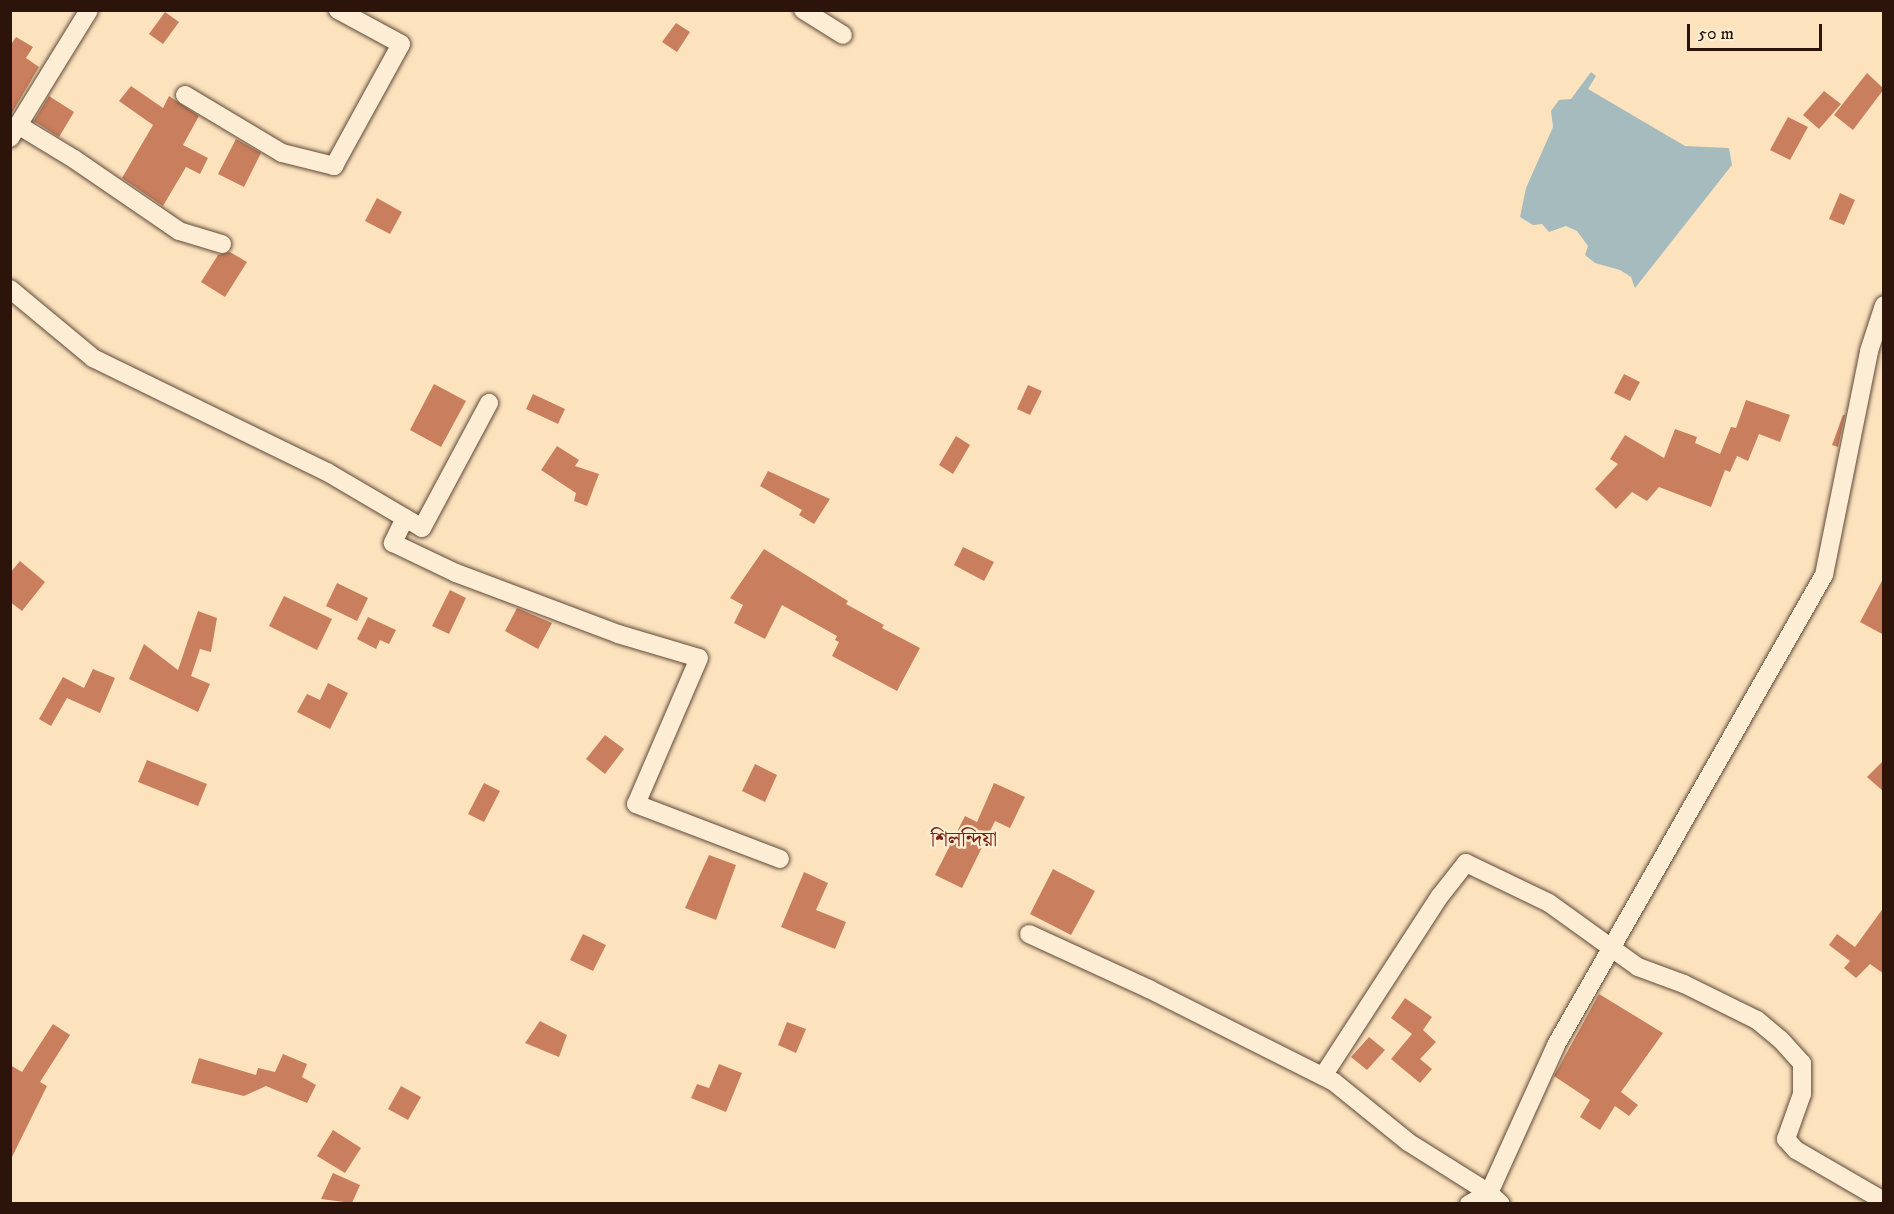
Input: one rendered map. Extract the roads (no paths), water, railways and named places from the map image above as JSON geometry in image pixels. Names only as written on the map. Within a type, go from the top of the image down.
[{"type":"street","points":[[89,10],[14,131],[179,231],[222,244]]},
{"type":"street","points":[[184,95],[282,153],[334,166],[402,44],[338,10]]},
{"type":"street","points":[[803,10],[843,35]]},
{"type":"street","points":[[10,289],[93,358],[327,472],[422,528],[489,404]]},
{"type":"street","points":[[1495,1198],[1556,1045],[1824,575],[1869,351],[1884,305]]},
{"type":"street","points":[[405,518],[393,543],[456,573],[618,634],[699,658],[636,804],[780,859]]},
{"type":"street","points":[[1323,1076],[1440,896],[1466,862],[1550,903],[1609,949],[1638,967],[1684,984],[1757,1020],[1781,1040],[1802,1063],[1802,1094],[1786,1139],[1796,1150],[1884,1202]]},
{"type":"street","points":[[1029,934],[1149,989],[1323,1076],[1408,1142],[1495,1198]]},
{"type":"street","points":[[1469,1203],[1495,1198]]},
{"type":"district","name":"শিলন্দিয়া","points":[[964,840]]}]
